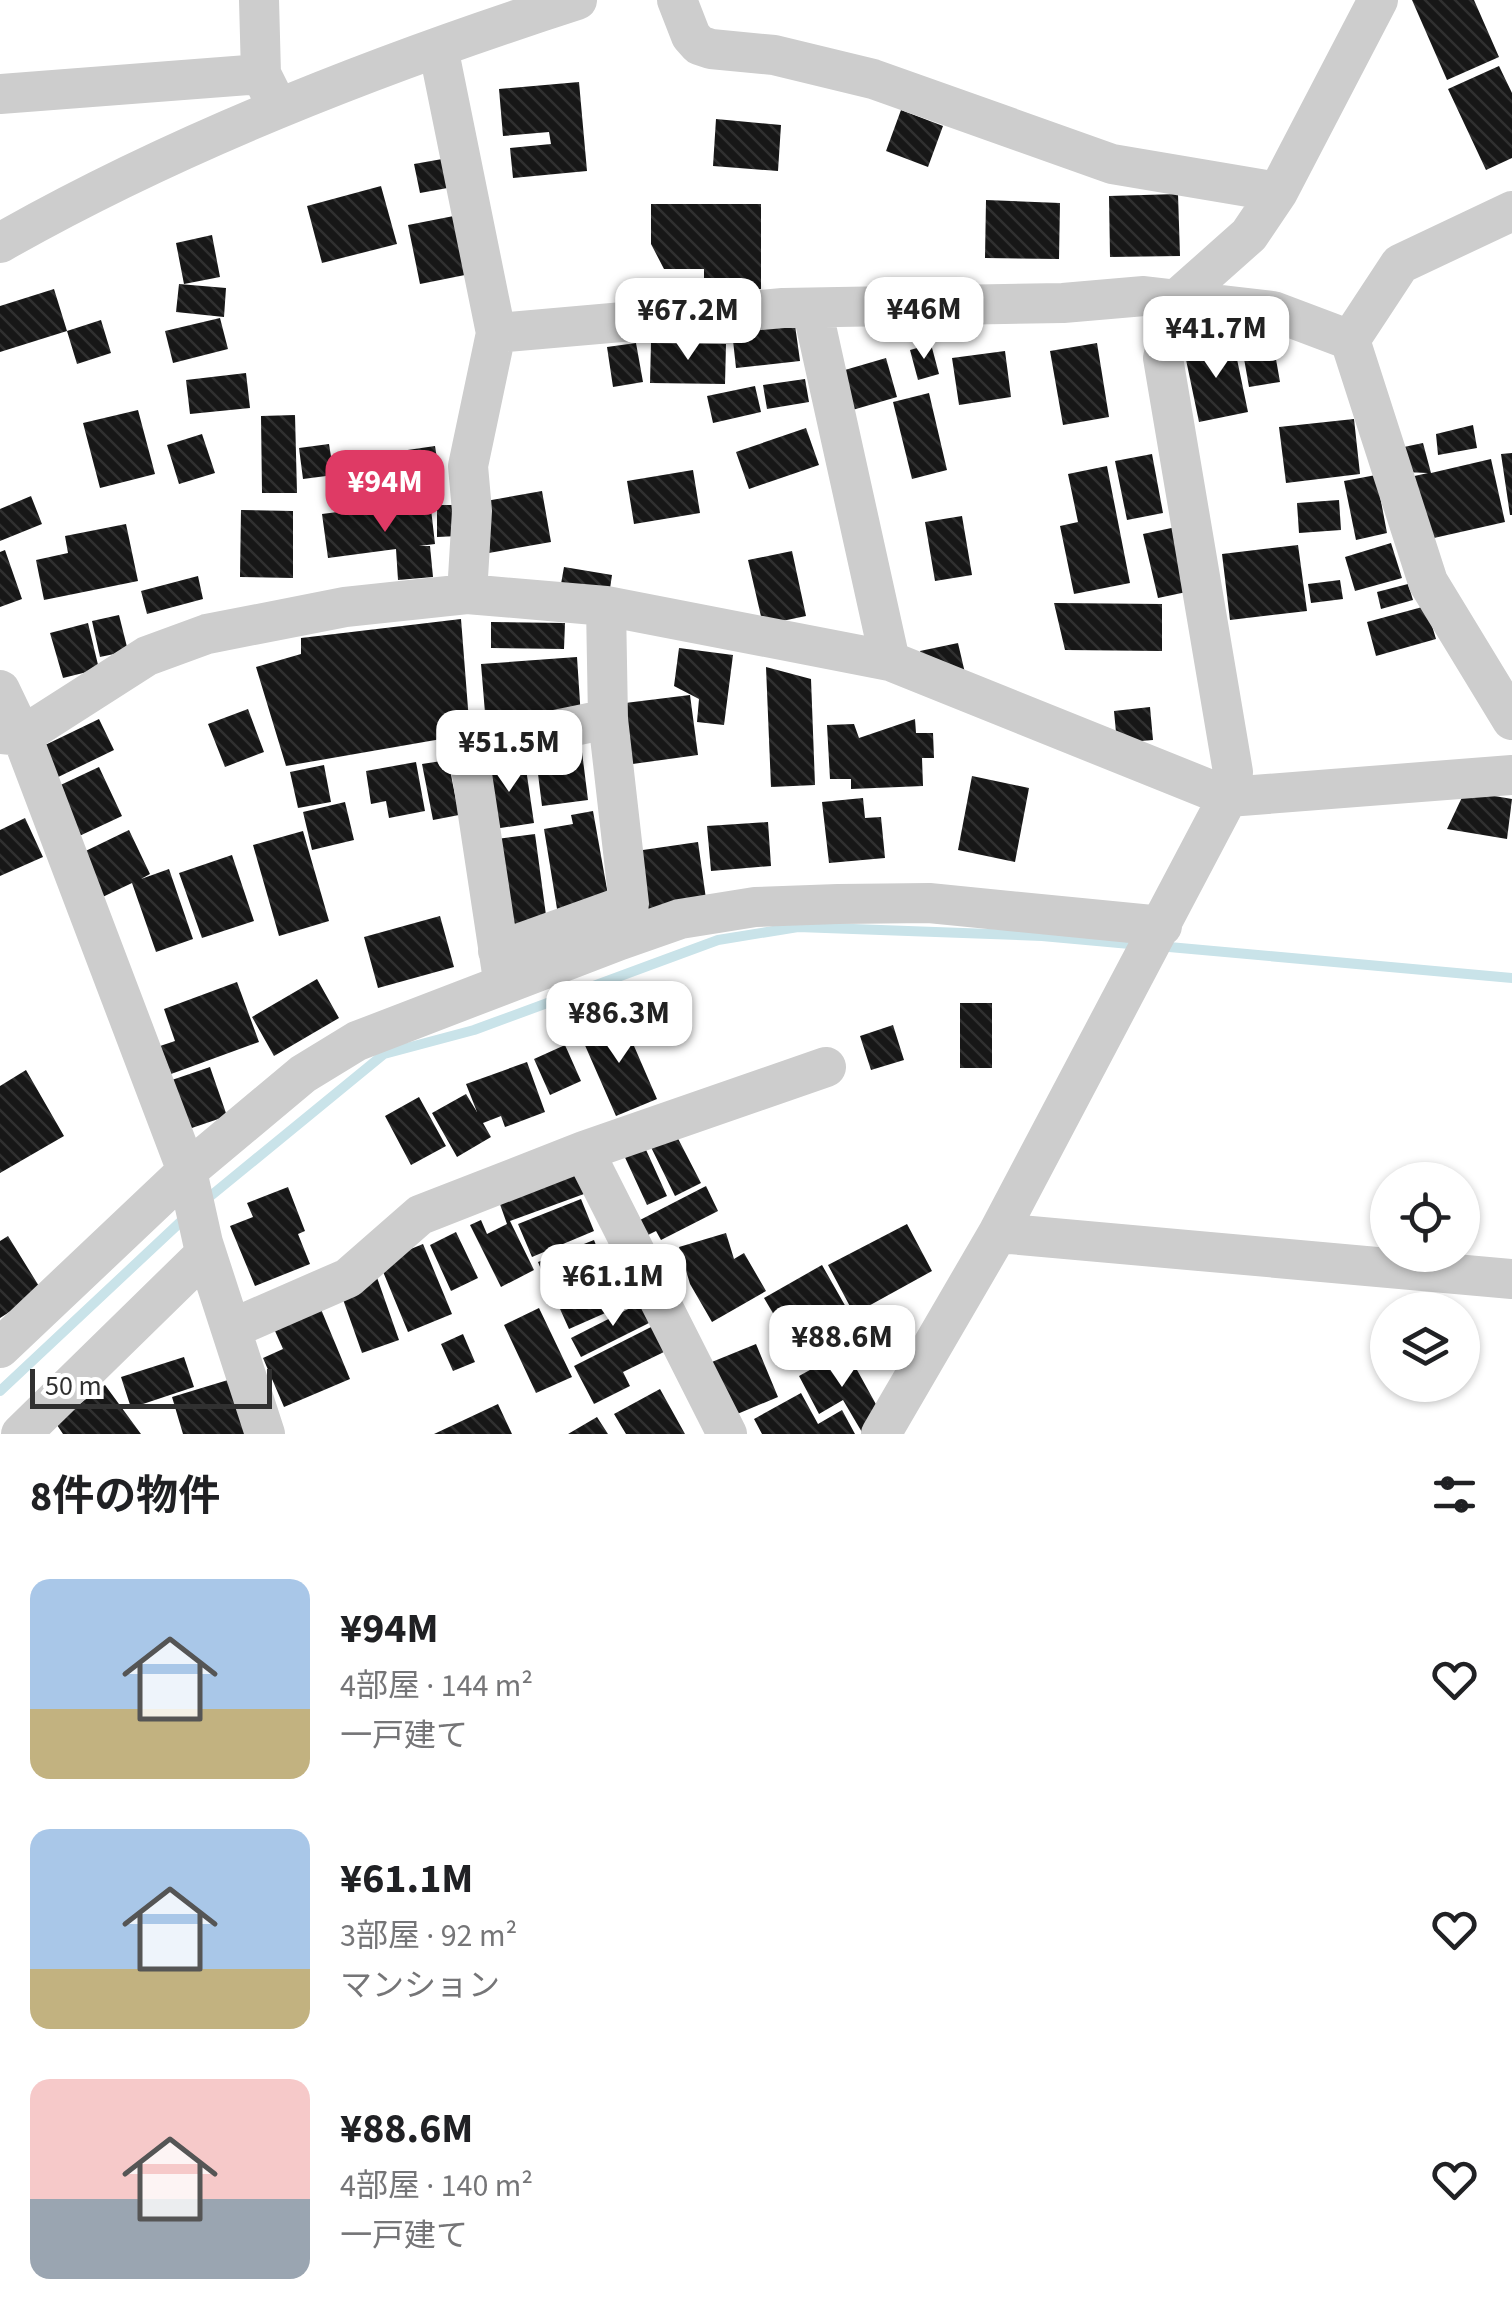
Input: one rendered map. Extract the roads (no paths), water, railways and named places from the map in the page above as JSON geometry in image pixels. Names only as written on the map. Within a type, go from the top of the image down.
[{"type":"street","points":[[259,0],[269,91]]},
{"type":"street","points":[[0,94],[269,91],[438,47],[577,0]]},
{"type":"street","points":[[677,0],[684,25],[700,45],[816,63],[872,79],[1112,164],[1278,192]]},
{"type":"street","points":[[881,1434],[998,1233],[1228,797],[1233,772],[1163,358],[1177,299],[1249,234],[1278,192],[1378,0]]},
{"type":"street","points":[[438,47],[496,333],[468,466],[472,512],[467,594]]},
{"type":"street","points":[[0,243],[269,91]]},
{"type":"street","points":[[1350,340],[1400,264],[1512,211]]},
{"type":"street","points":[[496,333],[594,322],[812,308],[1063,303],[1144,296],[1272,311],[1350,340]]},
{"type":"street","points":[[812,308],[890,661]]},
{"type":"street","points":[[1350,340],[1428,582],[1512,720]]},
{"type":"street","points":[[11,735],[146,656],[207,634],[344,607],[467,594],[606,606],[890,661],[1228,797],[1512,775]]},
{"type":"street","points":[[0,1348],[187,1171],[303,1074],[357,1040],[629,904],[608,719],[606,606]]},
{"type":"street","points":[[0,690],[11,735],[187,1171],[204,1248],[266,1434]]},
{"type":"street","points":[[501,968],[468,748],[608,719]]},
{"type":"street","points":[[501,968],[680,919],[755,907],[928,903],[1162,926]]},
{"type":"street","points":[[231,1329],[348,1278],[420,1214],[826,1067]]},
{"type":"street","points":[[584,1152],[727,1434]]},
{"type":"street","points":[[998,1233],[1512,1279]]},
{"type":"street","points":[[21,1434],[204,1248]]},
{"type":"waterway","points":[[202,1203],[384,1054],[474,1030],[718,940],[798,927],[1042,936],[1141,945]]},
{"type":"waterway","points":[[1158,946],[1512,978]]},
{"type":"waterway","points":[[0,1391],[189,1214]]}]
